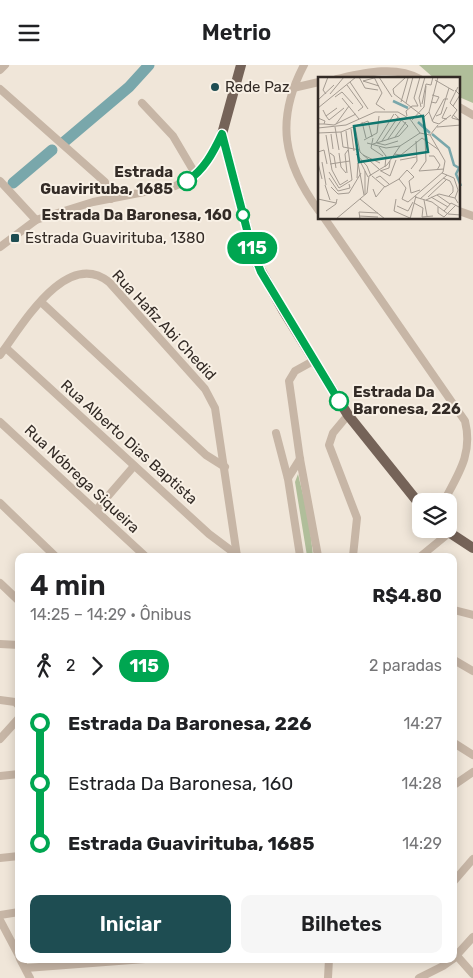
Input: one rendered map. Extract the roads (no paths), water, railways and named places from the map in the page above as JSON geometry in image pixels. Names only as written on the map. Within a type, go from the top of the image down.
[{"type":"main road","points":[[241,65],[222,134],[255,260],[348,415],[412,495]]},
{"type":"main road","points":[[457,538],[473,549]]},
{"type":"street","points":[[0,70],[5,65]]},
{"type":"street","points":[[304,65],[293,88],[286,119],[285,140],[289,158],[316,201]]},
{"type":"street","points":[[347,77],[388,69],[405,71],[416,77]]},
{"type":"street","points":[[293,88],[318,82]]},
{"type":"street","points":[[0,89],[105,182],[111,199]]},
{"type":"street","points":[[142,103],[173,135],[196,175]]},
{"type":"street","points":[[460,108],[473,115]]},
{"type":"street","points":[[0,247],[36,221],[111,199],[175,186],[196,175],[208,160],[222,134]]},
{"type":"street","points":[[0,181],[36,221]]},
{"type":"street","points":[[460,211],[473,216]]},
{"type":"street","points":[[326,220],[465,421],[470,445],[466,459],[448,493]]},
{"type":"street","name":"Rua Hafiz Abi Chedid","points":[[0,355],[41,302],[59,283],[68,277],[88,274],[104,278],[109,282],[208,394],[215,408],[237,553]]},
{"type":"street","points":[[41,302],[206,455],[225,467]]},
{"type":"street","name":"Rua Alberto Dias Baptista","points":[[6,348],[215,539],[234,553]]},
{"type":"street","points":[[314,360],[295,371],[289,381],[300,459],[317,553]]},
{"type":"street","points":[[348,415],[333,433],[329,445],[357,518],[353,553]]},
{"type":"street","name":"Rua Nóbrega Siqueira","points":[[0,422],[142,553]]},
{"type":"street","points":[[276,433],[288,479],[300,553]]},
{"type":"street","points":[[288,479],[291,471],[300,459]]},
{"type":"street","points":[[96,510],[134,466]]},
{"type":"street","points":[[0,503],[52,553]]},
{"type":"street","points":[[424,553],[440,538]]},
{"type":"street","points":[[0,583],[15,597]]},
{"type":"street","points":[[457,611],[473,615]]},
{"type":"street","points":[[0,644],[15,645]]},
{"type":"street","points":[[457,661],[473,671]]},
{"type":"street","points":[[0,700],[15,703]]},
{"type":"street","points":[[0,739],[15,722]]},
{"type":"street","points":[[457,745],[473,755]]},
{"type":"street","points":[[457,783],[473,772]]},
{"type":"street","points":[[0,775],[15,774]]},
{"type":"street","points":[[0,858],[15,856]]},
{"type":"street","points":[[457,878],[473,859]]},
{"type":"street","points":[[0,915],[15,913]]},
{"type":"street","points":[[0,920],[15,948]]},
{"type":"street","points":[[457,956],[473,937]]},
{"type":"street","points":[[457,959],[469,963],[473,974]]},
{"type":"street","points":[[23,963],[30,978]]},
{"type":"street","points":[[26,968],[92,963]]},
{"type":"street","points":[[328,978],[329,963]]},
{"type":"street","points":[[419,978],[448,963]]},
{"type":"waterway","points":[[64,142],[129,87],[149,65]]},
{"type":"waterway","points":[[13,183],[52,150]]},
{"type":"place","name":"Rede Paz","points":[[215,87]]},
{"type":"place","name":"Estrada Guavirituba, 1685","points":[[187,181]]},
{"type":"place","name":"Estrada Da Baronesa, 160","points":[[243,215]]},
{"type":"place","name":"Estrada Guavirituba, 1380","points":[[15,238]]},
{"type":"place","name":"Estrada Da Baronesa, 226","points":[[339,401]]}]
